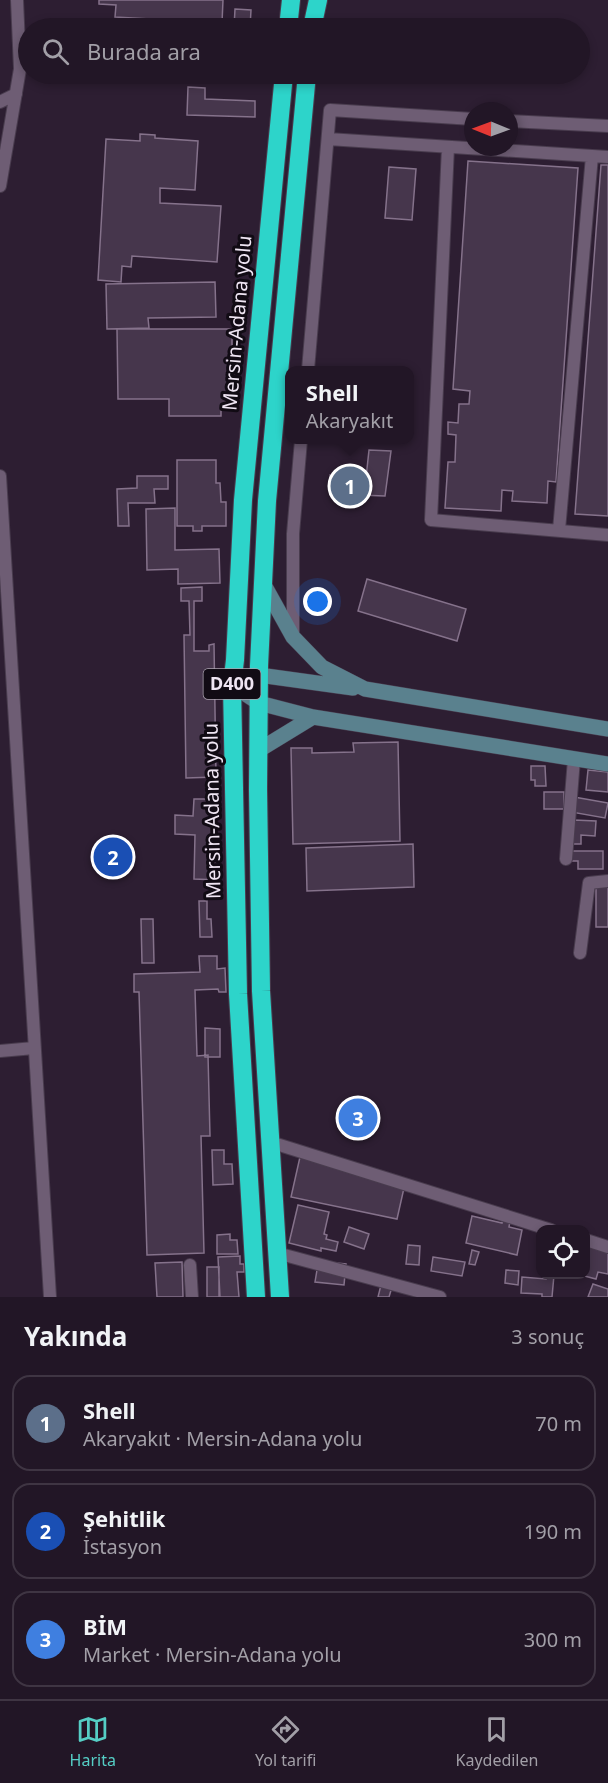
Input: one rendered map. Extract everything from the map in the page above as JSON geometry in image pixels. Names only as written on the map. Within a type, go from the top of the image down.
[{"type":"highway","points":[[289,18],[291,0]]},
{"type":"highway","points":[[313,18],[316,0]]},
{"type":"highway","name":"Mersin-Adana yolu","points":[[256,1297],[238,994],[232,685],[243,500],[283,84]]},
{"type":"highway","name":"D400","points":[[280,1297],[261,991],[259,703],[267,501],[305,84]]},
{"type":"main road","points":[[263,583],[293,637],[322,667],[365,689]]},
{"type":"main road","points":[[232,685],[260,675],[365,689],[608,729]]},
{"type":"main road","points":[[232,685],[259,703],[313,717],[608,764]]},
{"type":"main road","points":[[259,750],[313,717]]},
{"type":"street","points":[[17,0],[18,23]]},
{"type":"street","points":[[0,186],[18,82]]},
{"type":"street","points":[[0,102],[16,94]]},
{"type":"street","points":[[308,366],[330,110],[464,117]]},
{"type":"street","points":[[518,121],[608,126]]},
{"type":"street","points":[[328,139],[608,157]]},
{"type":"street","points":[[448,147],[431,520],[608,535]]},
{"type":"street","points":[[559,530],[592,156]]},
{"type":"street","points":[[293,637],[293,534],[302,444]]},
{"type":"street","points":[[0,476],[50,1297]]},
{"type":"street","points":[[566,860],[574,759]]},
{"type":"street","points":[[580,953],[589,883],[608,882]]},
{"type":"street","points":[[0,1051],[34,1048]]},
{"type":"street","points":[[270,1142],[536,1225]]},
{"type":"street","points":[[590,1242],[608,1247]]},
{"type":"street","points":[[277,1253],[440,1297]]},
{"type":"street","points":[[190,1266],[192,1297]]},
{"type":"building","points":[[99,0],[223,0],[222,18],[115,17],[116,5],[99,4]]},
{"type":"building","points":[[235,9],[251,10],[251,18],[235,18]]},
{"type":"building","points":[[188,87],[205,88],[205,99],[255,101],[255,117],[187,115]]},
{"type":"building","points":[[140,134],[155,135],[155,138],[198,141],[195,190],[160,188],[160,203],[221,206],[217,262],[132,256],[131,267],[122,266],[121,282],[98,280],[106,139],[140,141]]},
{"type":"building","points":[[468,161],[578,168],[556,482],[548,481],[547,503],[512,501],[513,491],[502,490],[501,511],[445,508],[448,462],[455,462],[456,435],[448,434],[448,422],[458,423],[459,404],[469,404],[470,391],[453,389]]},
{"type":"building","points":[[601,165],[608,165],[608,516],[575,514]]},
{"type":"building","points":[[389,167],[416,169],[412,220],[385,218]]},
{"type":"building","points":[[215,282],[216,317],[148,318],[149,328],[107,329],[106,284]]},
{"type":"building","points":[[117,329],[232,329],[232,406],[221,406],[221,416],[169,416],[169,399],[118,399]]},
{"type":"building","points":[[369,450],[391,451],[385,496],[331,494],[330,475],[366,478]]},
{"type":"building","points":[[177,460],[216,460],[216,483],[220,483],[221,502],[226,502],[226,526],[202,526],[202,531],[193,531],[193,526],[177,526]]},
{"type":"building","points":[[137,476],[168,476],[168,489],[154,489],[155,503],[128,503],[129,526],[118,526],[117,489],[137,488]]},
{"type":"building","points":[[175,508],[175,550],[219,549],[220,583],[178,584],[178,569],[147,570],[146,509]]},
{"type":"building","points":[[367,579],[466,609],[457,641],[358,611]]},
{"type":"building","points":[[202,587],[202,601],[194,601],[194,651],[209,651],[209,645],[214,644],[216,777],[186,778],[184,635],[190,635],[189,601],[181,601],[181,588]]},
{"type":"building","points":[[398,742],[400,841],[293,844],[291,748],[312,748],[312,753],[354,752],[353,743]]},
{"type":"building","points":[[531,766],[545,766],[546,786],[535,786],[535,780],[531,780]]},
{"type":"building","points":[[588,770],[608,772],[608,792],[586,790]]},
{"type":"building","points":[[544,792],[564,792],[564,809],[544,809]]},
{"type":"building","points":[[574,797],[608,803],[605,818],[571,812]]},
{"type":"building","points":[[194,799],[216,799],[214,850],[220,850],[219,880],[194,879],[195,835],[175,834],[175,815],[193,816]]},
{"type":"building","points":[[574,820],[596,821],[595,836],[581,835],[581,844],[573,844]]},
{"type":"building","points":[[413,844],[414,887],[307,891],[306,848]]},
{"type":"building","points":[[570,851],[603,851],[603,869],[578,869],[578,861],[570,861]]},
{"type":"building","points":[[596,883],[608,883],[608,927],[596,927]]},
{"type":"building","points":[[199,901],[207,901],[207,919],[211,919],[212,937],[200,937]]},
{"type":"building","points":[[141,919],[153,919],[154,963],[142,963]]},
{"type":"building","points":[[199,956],[217,956],[217,969],[225,968],[226,992],[219,992],[218,989],[195,990],[197,1056],[208,1055],[210,1136],[201,1136],[204,1253],[147,1255],[139,992],[134,992],[134,974],[200,972]]},
{"type":"building","points":[[205,1028],[220,1029],[220,1057],[205,1057]]},
{"type":"building","points":[[212,1150],[224,1150],[224,1164],[232,1164],[233,1184],[213,1185]]},
{"type":"building","points":[[300,1157],[404,1188],[397,1219],[291,1197]]},
{"type":"building","points":[[298,1205],[329,1212],[324,1234],[327,1235],[326,1239],[338,1242],[336,1251],[321,1248],[321,1251],[289,1243]]},
{"type":"building","points":[[472,1216],[502,1223],[503,1219],[510,1221],[509,1227],[522,1230],[517,1255],[466,1243]]},
{"type":"building","points":[[349,1227],[369,1234],[364,1249],[344,1242]]},
{"type":"building","points":[[230,1234],[230,1240],[237,1240],[238,1254],[217,1254],[217,1235]]},
{"type":"building","points":[[590,1241],[608,1246],[608,1274],[598,1272],[596,1279],[590,1277]]},
{"type":"building","points":[[408,1245],[420,1246],[419,1265],[406,1264]]},
{"type":"building","points":[[472,1250],[479,1252],[475,1265],[469,1264]]},
{"type":"building","points":[[240,1256],[240,1264],[244,1264],[244,1272],[237,1272],[239,1297],[220,1297],[218,1257]]},
{"type":"building","points":[[433,1257],[465,1262],[462,1276],[431,1271]]},
{"type":"building","points":[[182,1262],[183,1297],[157,1297],[155,1263]]},
{"type":"building","points":[[326,1262],[346,1264],[344,1285],[315,1282],[317,1270],[325,1271]]},
{"type":"building","points":[[207,1267],[219,1267],[219,1297],[207,1297]]},
{"type":"building","points":[[506,1270],[519,1271],[518,1285],[505,1283]]},
{"type":"building","points":[[522,1277],[554,1279],[552,1297],[521,1293]]},
{"type":"building","points":[[593,1284],[608,1289],[608,1297],[588,1297]]},
{"type":"building","points":[[381,1285],[392,1287],[389,1297],[378,1297]]},
{"type":"place","name":"Shell","points":[[350,486]]},
{"type":"place","name":"Şehitlik","points":[[113,857]]},
{"type":"place","name":"BİM","points":[[358,1118]]}]
